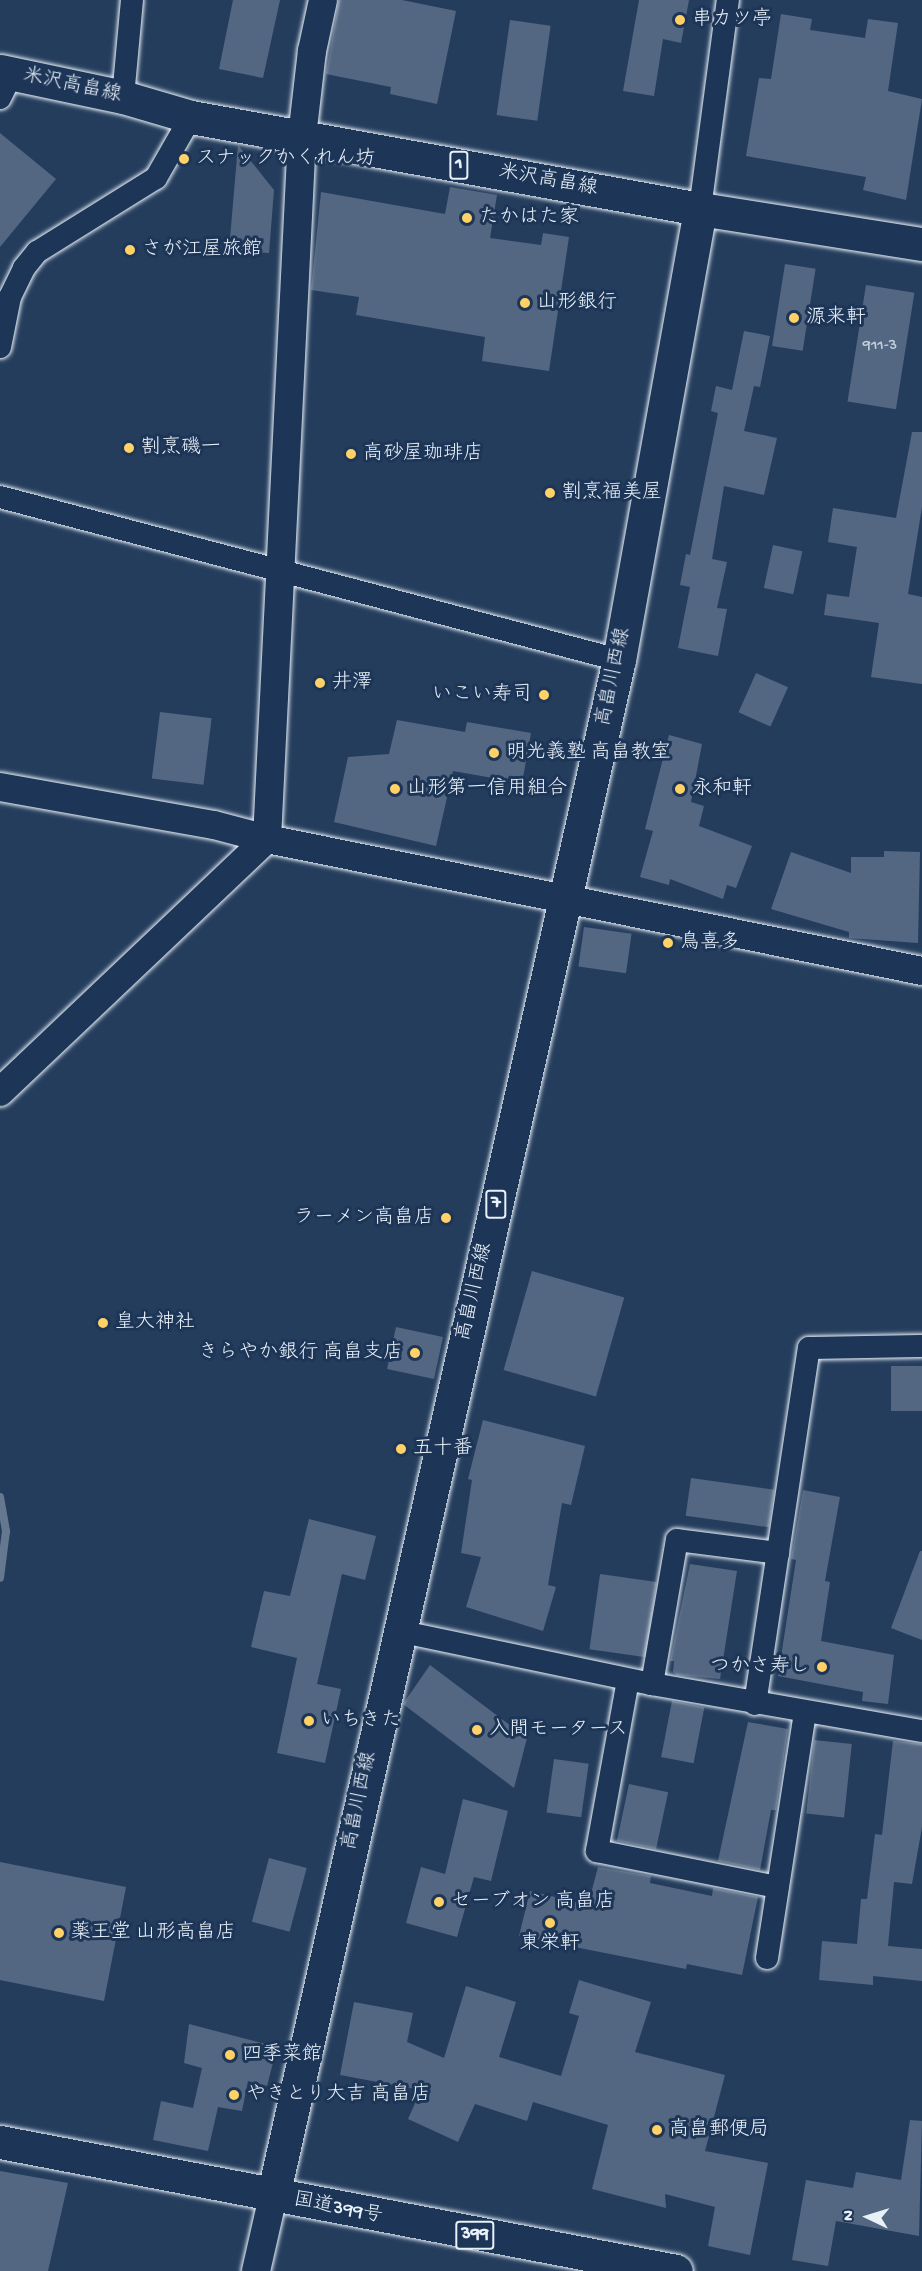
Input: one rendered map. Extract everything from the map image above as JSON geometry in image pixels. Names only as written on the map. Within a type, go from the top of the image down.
[{"type":"main road","name":"米沢高畠線","points":[[4,81],[123,97],[191,117],[700,209],[922,244]]},
{"type":"main road","name":"高畠川西線","points":[[273,2196],[398,1630],[619,660],[700,209]]},
{"type":"main road","name":"国道399号","points":[[0,2142],[273,2196],[676,2271]]},
{"type":"street","points":[[123,97],[132,0]]},
{"type":"street","points":[[0,1092],[267,839],[302,137],[312,51],[323,0]]},
{"type":"street","points":[[700,209],[728,0]]},
{"type":"street","points":[[0,347],[10,297],[24,268],[38,252],[156,178],[191,117]]},
{"type":"street","points":[[0,497],[619,660]]},
{"type":"street","points":[[0,787],[214,825],[267,839],[566,897],[922,971]]},
{"type":"street","points":[[755,1704],[809,1348],[922,1346]]},
{"type":"street","points":[[652,1684],[677,1540],[778,1553]]},
{"type":"street","points":[[398,1630],[628,1680],[805,1713],[922,1731]]},
{"type":"street","points":[[628,1680],[597,1851],[777,1887]]},
{"type":"street","points":[[767,1958],[805,1713]]},
{"type":"street","points":[[256,2271],[273,2196]]},
{"type":"building","points":[[233,0],[280,0],[263,78],[219,69]]},
{"type":"building","points":[[339,0],[402,0],[456,11],[437,104],[390,94],[391,87],[326,74]]},
{"type":"building","points":[[639,0],[689,0],[681,43],[663,39],[654,96],[623,91]]},
{"type":"building","points":[[781,14],[812,19],[810,30],[865,38],[868,19],[898,23],[888,91],[922,99],[906,200],[863,190],[866,177],[746,156],[759,78],[771,79]]},
{"type":"building","points":[[510,20],[551,26],[537,121],[497,115]]},
{"type":"building","points":[[0,133],[56,179],[0,247]]},
{"type":"building","points":[[238,145],[274,190],[269,253],[229,250]]},
{"type":"building","points":[[450,187],[497,195],[490,238],[541,245],[543,233],[569,237],[549,371],[482,361],[485,337],[356,315],[359,297],[311,290],[321,192],[445,214]]},
{"type":"building","points":[[785,264],[816,269],[803,351],[772,346]]},
{"type":"building","points":[[866,285],[914,293],[896,409],[848,402]]},
{"type":"building","points":[[744,331],[770,336],[760,387],[754,386],[744,431],[777,438],[764,495],[724,486],[712,559],[727,562],[717,608],[727,609],[718,656],[678,648],[690,587],[680,585],[686,554],[690,555],[718,413],[711,411],[716,386],[732,390]]},
{"type":"building","points":[[912,432],[922,432],[922,507],[908,594],[922,597],[922,684],[871,677],[879,623],[824,615],[827,594],[849,597],[857,547],[828,542],[833,508],[896,518]]},
{"type":"building","points":[[773,545],[802,551],[793,594],[764,588]]},
{"type":"building","points":[[756,673],[788,687],[770,727],[739,712]]},
{"type":"building","points":[[160,712],[212,718],[203,785],[152,779]]},
{"type":"building","name":"山形第一信用組合","points":[[397,720],[465,732],[467,722],[531,733],[522,783],[453,771],[436,846],[334,822],[348,757],[389,754]]},
{"type":"building","points":[[669,735],[702,744],[691,802],[704,806],[699,826],[752,846],[736,888],[727,885],[723,899],[670,879],[669,885],[640,877],[653,831],[645,829]]},
{"type":"building","points":[[884,851],[920,852],[918,943],[849,938],[849,932],[771,909],[791,852],[851,873],[851,857],[884,857]]},
{"type":"building","points":[[584,927],[632,934],[626,973],[578,967]]},
{"type":"building","points":[[532,1271],[624,1297],[596,1396],[504,1370]]},
{"type":"building","name":"きらやか銀行 高畠支店","points":[[396,1327],[443,1337],[434,1379],[387,1369]]},
{"type":"building","points":[[891,1366],[922,1366],[922,1411],[891,1411]]},
{"type":"building","points":[[483,1420],[585,1446],[571,1505],[562,1503],[548,1585],[556,1587],[543,1631],[466,1607],[481,1557],[461,1553],[472,1480],[468,1479]]},
{"type":"building","points":[[691,1478],[774,1490],[769,1527],[686,1516]]},
{"type":"building","points":[[803,1490],[840,1497],[825,1581],[830,1582],[821,1641],[894,1655],[888,1704],[862,1701],[863,1692],[778,1676],[796,1560],[791,1559]]},
{"type":"building","points":[[309,1519],[376,1536],[365,1580],[342,1574],[317,1684],[341,1689],[325,1763],[277,1753],[297,1658],[251,1647],[264,1591],[290,1596]]},
{"type":"building","points":[[920,1551],[922,1551],[922,1640],[891,1628]]},
{"type":"building","points":[[690,1564],[737,1571],[720,1679],[677,1675],[673,1672],[674,1661],[670,1661]]},
{"type":"building","points":[[600,1574],[656,1582],[646,1657],[589,1649]]},
{"type":"building","name":"入間モータース","points":[[430,1665],[527,1738],[514,1788],[403,1704]]},
{"type":"building","points":[[672,1701],[704,1707],[694,1763],[661,1757]]},
{"type":"building","points":[[748,1722],[788,1729],[776,1810],[771,1810],[760,1870],[718,1861]]},
{"type":"building","points":[[814,1740],[852,1744],[844,1818],[806,1814]]},
{"type":"building","points":[[893,1741],[922,1744],[922,1827],[912,1884],[894,1882],[888,1946],[922,1949],[922,1981],[873,1976],[873,1985],[819,1980],[822,1941],[857,1944],[861,1899],[867,1899],[875,1834],[882,1835]]},
{"type":"building","points":[[554,1759],[589,1764],[581,1817],[546,1812]]},
{"type":"building","points":[[629,1784],[668,1792],[656,1849],[617,1841]]},
{"type":"building","points":[[463,1799],[508,1811],[491,1881],[474,1877],[457,1937],[406,1923],[421,1867],[445,1874]]},
{"type":"building","points":[[269,1858],[307,1868],[290,1932],[252,1922]]},
{"type":"building","name":"薬王堂 山形高畠店","points":[[0,1862],[126,1887],[104,2001],[0,1980]]},
{"type":"building","points":[[598,1867],[651,1876],[650,1883],[712,1896],[713,1888],[758,1897],[742,1975],[687,1964],[686,1969],[519,1936],[530,1891],[588,1905]]},
{"type":"building","points":[[579,1980],[651,2002],[635,2052],[725,2075],[705,2151],[768,2163],[750,2255],[708,2246],[715,2207],[665,2194],[666,2208],[592,2189],[608,2125],[533,2102],[527,2121],[475,2104],[458,2142],[408,2119],[421,2090],[340,2075],[354,2002],[413,2013],[407,2042],[444,2058],[466,1986],[516,2002],[499,2057],[561,2076],[579,2016],[569,2013]]},
{"type":"building","points":[[189,2024],[277,2047],[267,2086],[248,2081],[242,2111],[218,2107],[208,2151],[153,2140],[161,2101],[193,2108],[202,2068],[184,2063]]},
{"type":"building","points":[[910,2120],[922,2121],[919,2236],[836,2221],[828,2266],[792,2260],[806,2180],[853,2188],[856,2172],[901,2180]]},
{"type":"building","points":[[0,2171],[68,2183],[48,2271],[0,2271]]},
{"type":"waterway","points":[[0,1497],[6,1531],[0,1578]]},
{"type":"place","name":"串カツ亭","points":[[680,20]]},
{"type":"place","name":"スナックかくれん坊","points":[[184,159]]},
{"type":"place","name":"たかはた家","points":[[467,218]]},
{"type":"place","name":"さが江屋旅館","points":[[130,250]]},
{"type":"place","name":"山形銀行","points":[[525,303]]},
{"type":"place","name":"源来軒","points":[[794,318]]},
{"type":"place","name":"割烹磯一","points":[[129,448]]},
{"type":"place","name":"高砂屋珈琲店","points":[[351,454]]},
{"type":"place","name":"割烹福美屋","points":[[550,493]]},
{"type":"place","name":"井澤","points":[[320,683]]},
{"type":"place","name":"いこい寿司","points":[[544,695]]},
{"type":"place","name":"明光義塾 高畠教室","points":[[494,753]]},
{"type":"place","name":"山形第一信用組合","points":[[395,789]]},
{"type":"place","name":"永和軒","points":[[680,789]]},
{"type":"place","name":"鳥喜多","points":[[668,943]]},
{"type":"place","name":"ラーメン高畠店","points":[[446,1218]]},
{"type":"place","name":"皇大神社","points":[[103,1323]]},
{"type":"place","name":"きらやか銀行 高畠支店","points":[[415,1353]]},
{"type":"place","name":"五十番","points":[[401,1449]]},
{"type":"place","name":"つかさ寿し","points":[[822,1667]]},
{"type":"place","name":"いちきた","points":[[309,1721]]},
{"type":"place","name":"入間モータース","points":[[477,1730]]},
{"type":"place","name":"セーブオン 高畠店","points":[[439,1902]]},
{"type":"place","name":"東栄軒","points":[[550,1923]]},
{"type":"place","name":"薬王堂 山形高畠店","points":[[59,1933]]},
{"type":"place","name":"四季菜館","points":[[230,2055]]},
{"type":"place","name":"やきとり大吉 高畠店","points":[[234,2095]]},
{"type":"place","name":"高畠郵便局","points":[[657,2130]]}]
